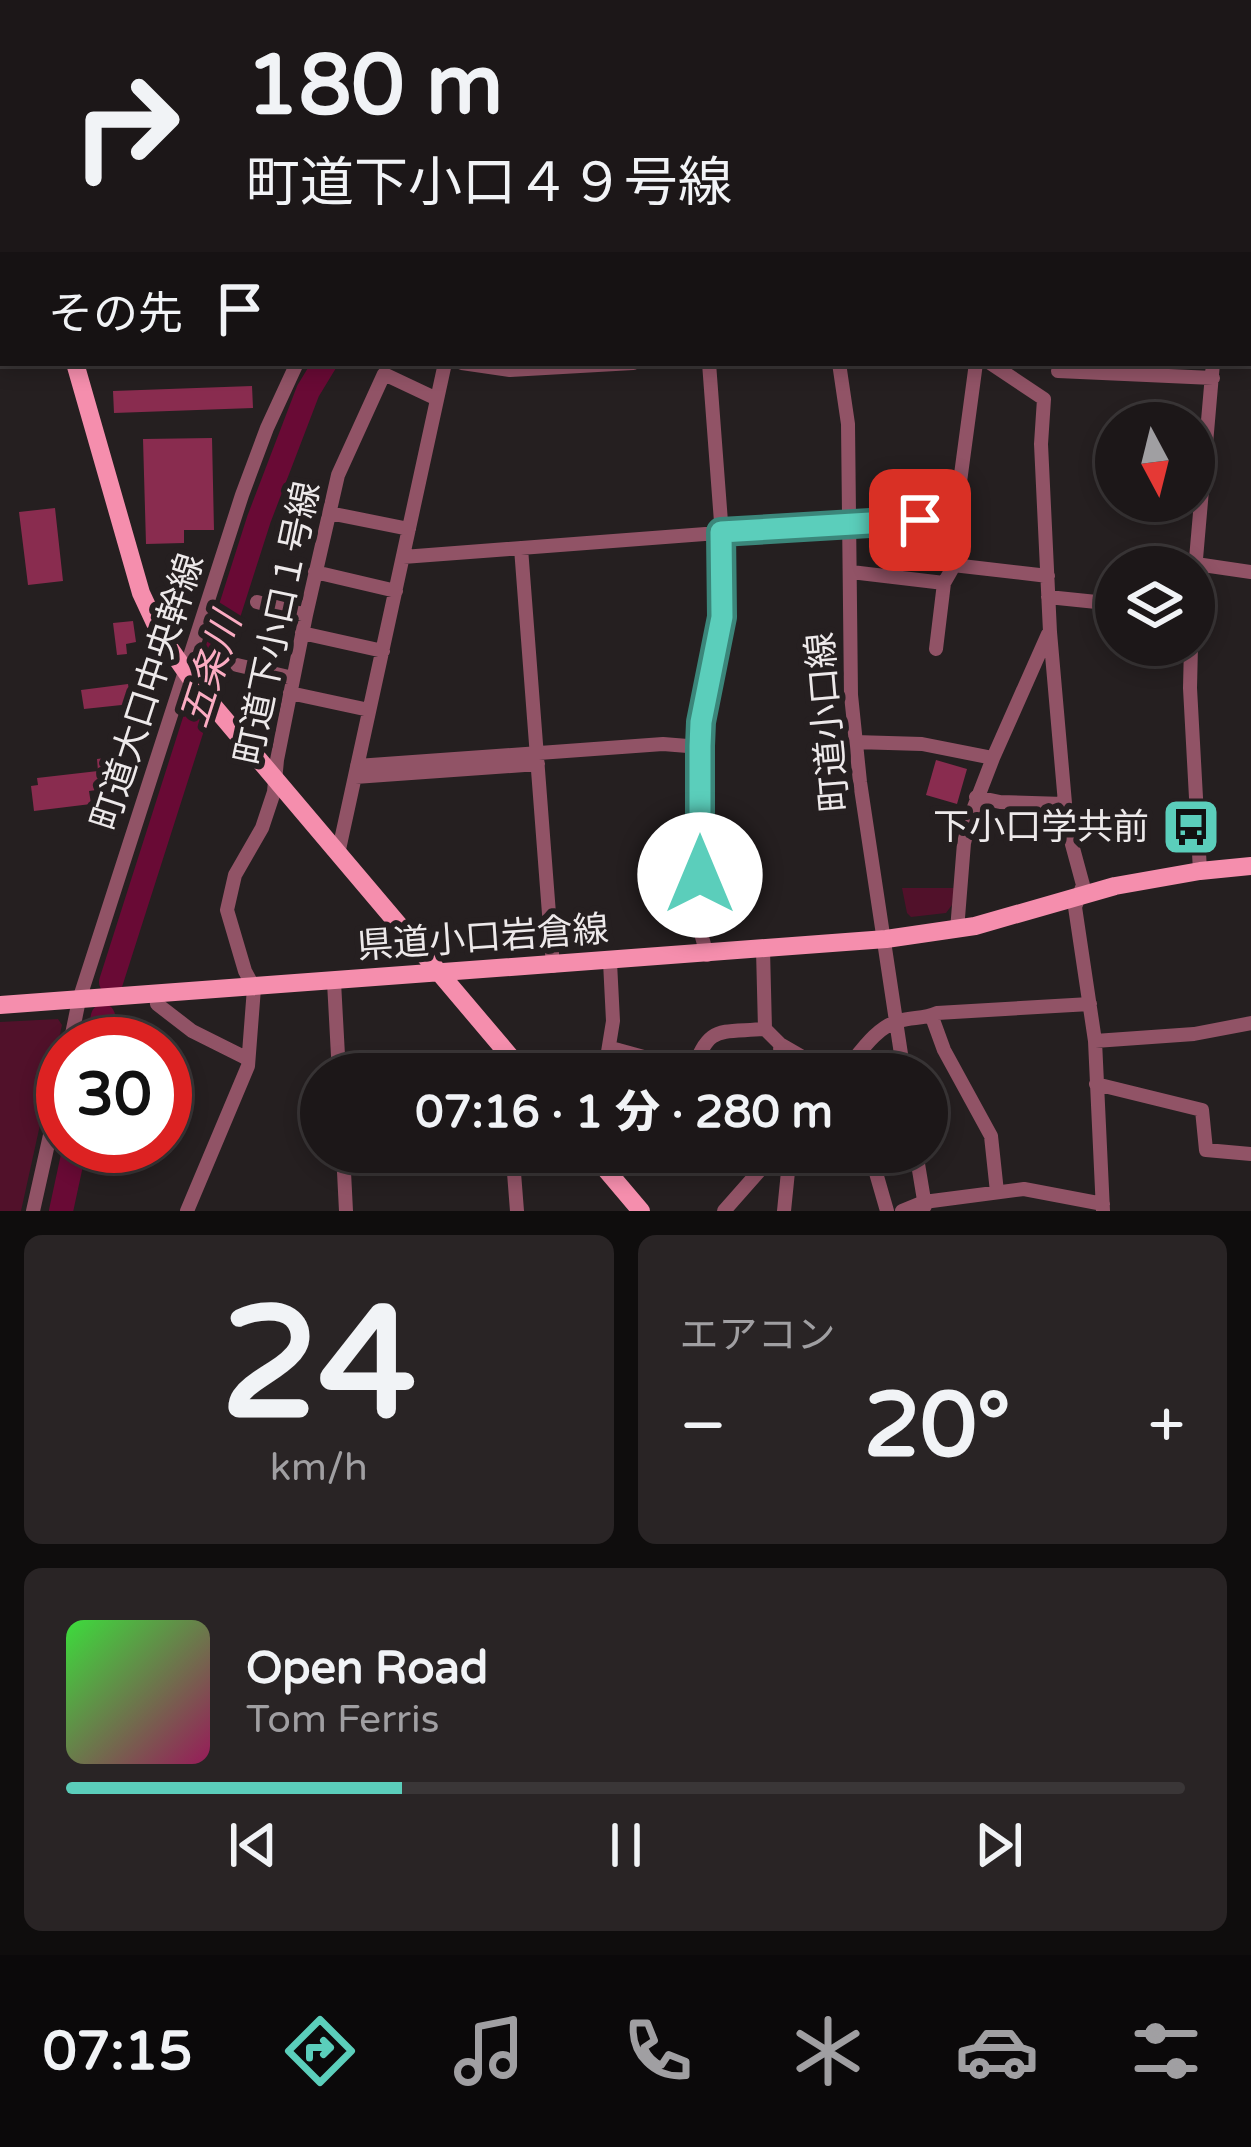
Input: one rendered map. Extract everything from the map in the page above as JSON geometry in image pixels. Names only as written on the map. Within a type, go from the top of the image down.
[{"type":"main road","points":[[76,366],[141,592],[161,636],[218,712],[507,1053]]},
{"type":"main road","name":"県道小口岩倉線","points":[[0,1005],[886,940],[1002,920],[1079,895],[1251,866]]},
{"type":"main road","points":[[607,1173],[632,1206]]},
{"type":"street","name":"町道大口中央幹線","points":[[80,1017],[190,678],[248,478],[297,366]]},
{"type":"street","points":[[338,854],[445,366]]},
{"type":"street","points":[[483,366],[511,370],[581,366]]},
{"type":"street","points":[[707,955],[702,937],[701,722],[722,617],[709,366]]},
{"type":"street","name":"町道小口線","points":[[840,366],[847,404],[849,668],[855,742],[901,1053]]},
{"type":"street","points":[[937,649],[944,584],[953,565],[976,366]]},
{"type":"street","points":[[994,366],[1044,399]]},
{"type":"street","points":[[902,1211],[997,1192],[1040,1191],[1103,1208],[1095,1041],[1075,907],[1083,885],[1064,804],[1048,597],[1041,444],[1044,399],[1063,367],[1213,370],[1198,546]]},
{"type":"street","name":"町道下小口１号線","points":[[187,1211],[248,1059],[254,988],[226,910],[235,874],[262,828],[274,792],[302,633],[338,475],[384,374],[437,399]]},
{"type":"street","points":[[329,513],[410,529]]},
{"type":"street","points":[[403,557],[955,519]]},
{"type":"street","points":[[521,548],[553,966]]},
{"type":"street","points":[[953,565],[1048,575]]},
{"type":"street","points":[[1215,567],[1251,572]]},
{"type":"street","points":[[315,572],[396,591]]},
{"type":"street","points":[[851,572],[944,584]]},
{"type":"street","points":[[1048,597],[1095,602]]},
{"type":"street","points":[[257,602],[306,615]]},
{"type":"street","points":[[957,930],[964,843],[976,797],[1050,632]]},
{"type":"street","points":[[302,633],[382,651]]},
{"type":"street","points":[[237,665],[369,710]]},
{"type":"street","points":[[1191,666],[1200,871]]},
{"type":"street","points":[[855,742],[922,744],[993,758]]},
{"type":"street","points":[[356,772],[663,745],[700,746]]},
{"type":"street","points":[[976,797],[1064,804]]},
{"type":"street","points":[[763,950],[765,1028],[796,1053]]},
{"type":"street","points":[[609,1053],[610,962]]},
{"type":"street","points":[[334,982],[338,1053]]},
{"type":"street","points":[[156,995],[157,1004],[192,1030],[248,1059]]},
{"type":"street","points":[[860,1053],[879,1031],[896,1021],[937,1013],[1090,1004]]},
{"type":"street","points":[[932,1017],[944,1050],[991,1136],[997,1192]]},
{"type":"street","points":[[1095,1041],[1194,1034],[1251,1023]]},
{"type":"street","points":[[701,1053],[708,1037],[717,1032],[765,1028]]},
{"type":"street","points":[[781,1044],[781,1053]]},
{"type":"street","points":[[611,1048],[629,1053]]},
{"type":"street","points":[[1096,1084],[1202,1111],[1207,1150],[1251,1154]]},
{"type":"street","points":[[33,1211],[42,1173]]},
{"type":"street","points":[[344,1173],[346,1211]]},
{"type":"street","points":[[514,1173],[517,1211]]},
{"type":"street","points":[[724,1211],[757,1173]]},
{"type":"street","points":[[784,1211],[788,1173]]},
{"type":"street","points":[[876,1173],[887,1211]]},
{"type":"street","points":[[919,1173],[925,1207]]},
{"type":"shaded area","points":[[902,888],[954,888],[952,905],[946,913],[911,917]]},
{"type":"shaded area","points":[[36,1020],[36,1143],[21,1211],[0,1211],[0,1022]]},
{"type":"building","points":[[252,386],[253,408],[114,413],[113,391]]},
{"type":"building","points":[[212,438],[214,530],[184,530],[184,543],[146,544],[143,439]]},
{"type":"building","points":[[55,508],[63,581],[28,585],[19,512]]},
{"type":"building","points":[[133,621],[136,642],[126,644],[127,654],[117,655],[113,623]]},
{"type":"building","points":[[128,684],[131,704],[84,709],[81,690]]},
{"type":"building","points":[[123,756],[127,786],[89,791],[91,804],[34,811],[31,786],[38,785],[37,778],[98,771],[97,759]]},
{"type":"building","points":[[936,760],[967,769],[957,804],[926,795]]},
{"type":"waterway","name":"五条川","points":[[111,982],[259,519],[308,391],[323,366]]},
{"type":"waterway","name":"五条川","points":[[61,1211],[69,1173]]},
{"type":"place","name":"下小口学共前","points":[[1191,827]]},
{"type":"route","points":[[700,875],[701,722],[722,617],[721,532],[920,520]]}]
